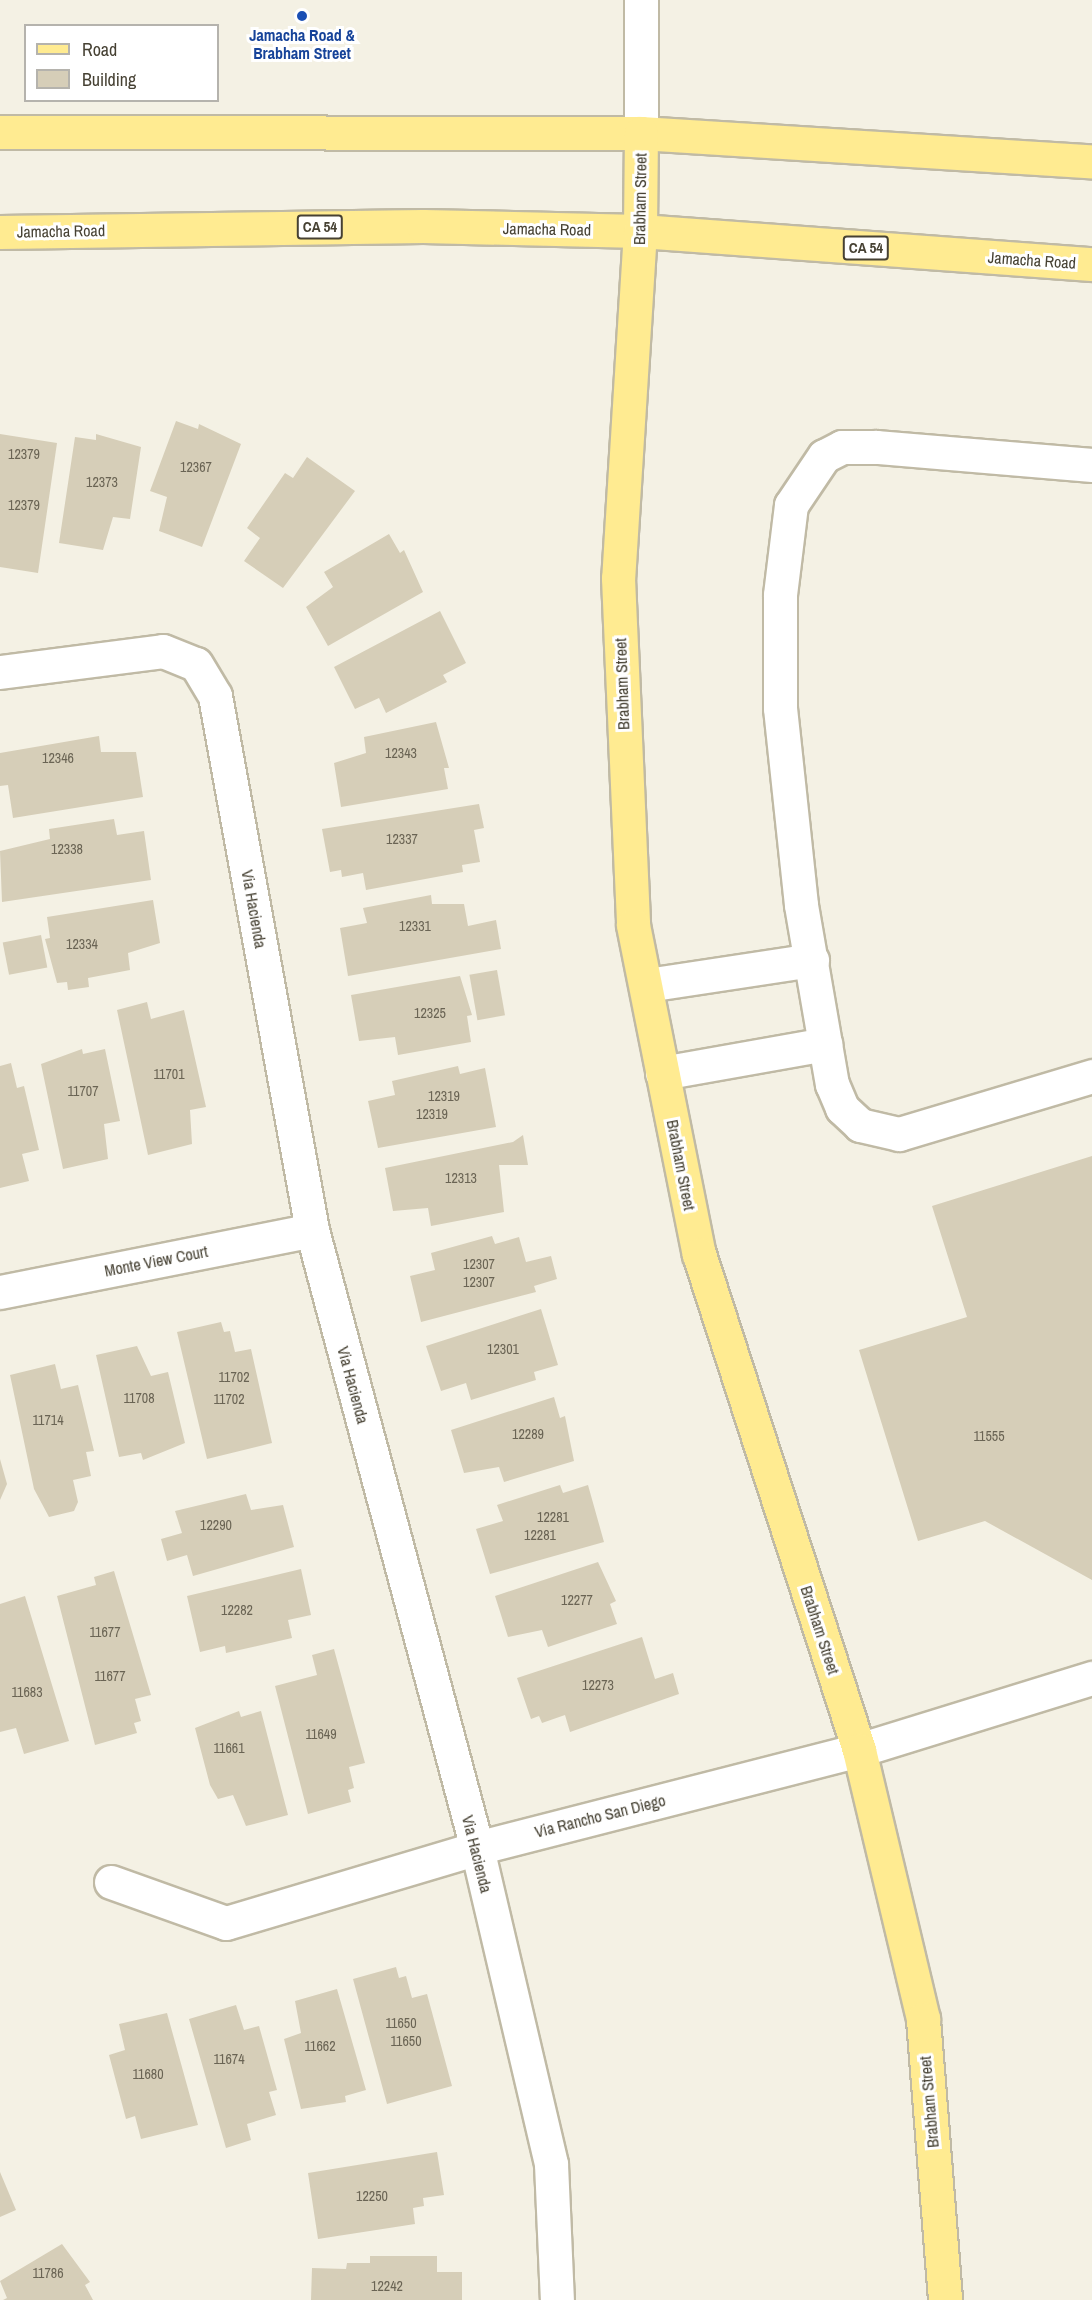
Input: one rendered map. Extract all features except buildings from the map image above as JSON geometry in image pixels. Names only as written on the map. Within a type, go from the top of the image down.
[{"type":"main road","points":[[0,132],[641,133],[1092,161]]},
{"type":"main road","name":"Brabham Street","points":[[641,133],[640,231],[618,578],[633,925],[647,985],[699,1254],[859,1750],[923,2019],[945,2300]]},
{"type":"main road","name":"Jamacha Road","points":[[0,232],[412,226],[640,231],[1092,264]]},
{"type":"street","name":"Brabham Street","points":[[641,0],[641,133]]},
{"type":"street","points":[[1092,465],[842,447],[824,456],[807,474],[791,505],[780,595],[780,708],[795,867],[831,1084],[842,1108],[860,1125],[898,1134],[1092,1076]]},
{"type":"street","name":"Via Hacienda","points":[[0,672],[163,651],[180,655],[207,678],[312,1230],[477,1848],[551,2164],[557,2300]]},
{"type":"street","points":[[647,985],[812,960]]},
{"type":"street","points":[[663,1073],[825,1044]]},
{"type":"street","name":"Monte View Court","points":[[0,1292],[312,1230]]},
{"type":"street","name":"Via Rancho San Diego","points":[[111,1882],[226,1923],[477,1848],[859,1750],[1092,1678]]},
{"type":"place","name":"Jamacha Road & Brabham Street","points":[[302,16]]}]
